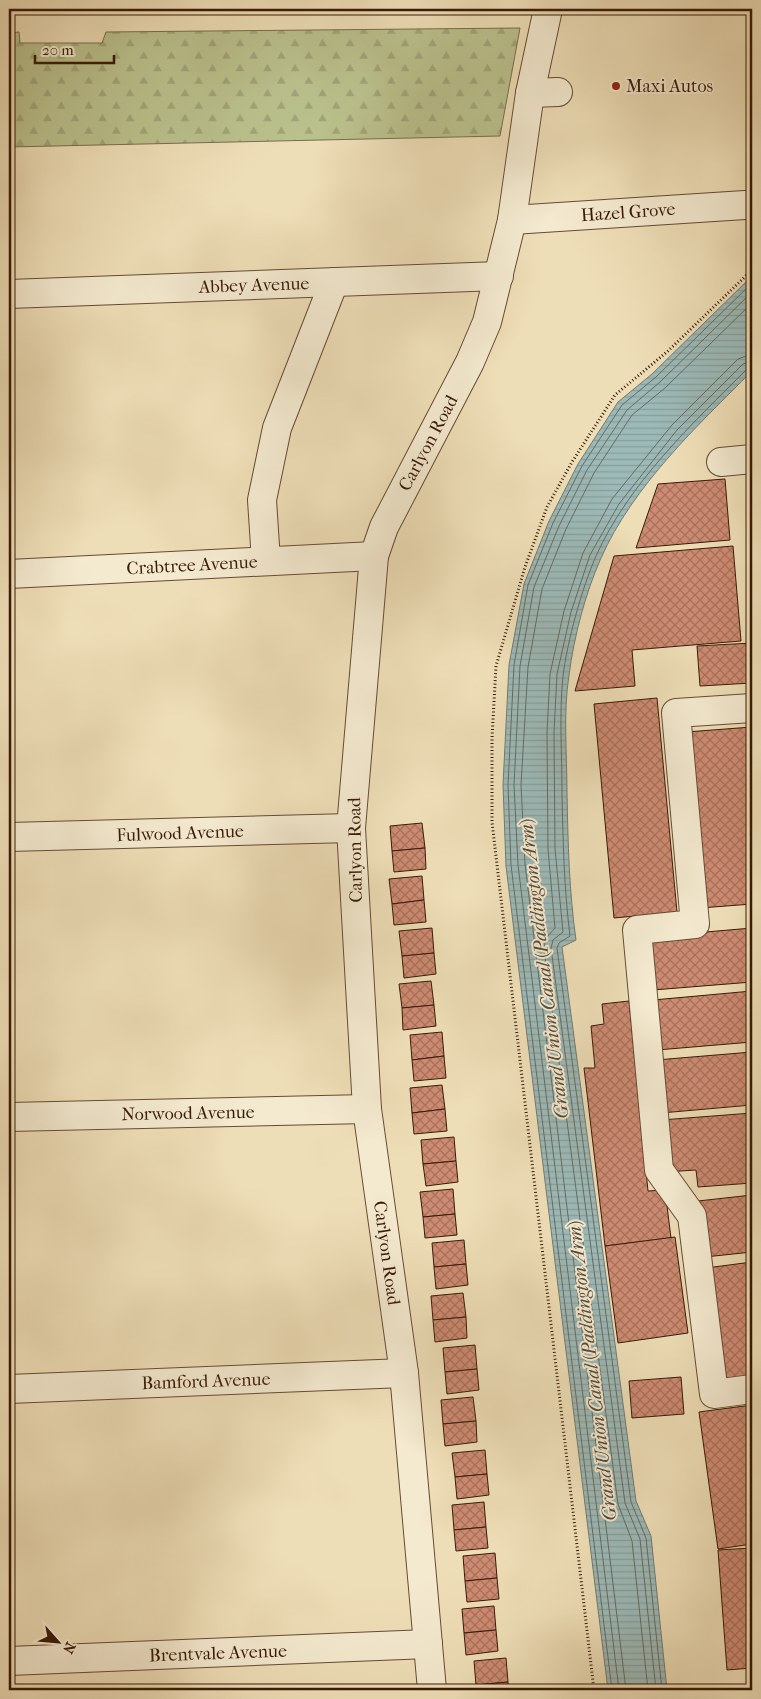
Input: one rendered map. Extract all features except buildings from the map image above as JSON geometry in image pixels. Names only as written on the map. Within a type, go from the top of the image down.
[{"type":"street","name":"Carlyon Road","points":[[432,1690],[404,1373],[367,1109],[351,828],[374,556],[384,527],[470,362],[487,322],[512,220],[530,93],[548,9]]},
{"type":"street","points":[[530,93],[558,92]]},
{"type":"street","name":"Hazel Grove","points":[[512,220],[745,205]]},
{"type":"street","name":"Abbey Avenue","points":[[9,294],[499,276]]},
{"type":"street","points":[[266,561],[262,500],[277,428],[334,282]]},
{"type":"street","points":[[721,462],[752,459]]},
{"type":"street","name":"Crabtree Avenue","points":[[9,574],[374,556]]},
{"type":"street","points":[[752,708],[676,712],[695,924],[637,930],[658,1170],[692,1216],[714,1394],[752,1389]]},
{"type":"street","name":"Fulwood Avenue","points":[[9,837],[351,828]]},
{"type":"street","name":"Norwood Avenue","points":[[9,1117],[367,1109]]},
{"type":"street","name":"Bamford Avenue","points":[[9,1389],[404,1373]]},
{"type":"street","name":"Brentvale Avenue","points":[[9,1661],[428,1644]]},
{"type":"path","points":[[594,1690],[492,822],[492,738],[496,666],[525,567],[544,516],[572,462],[615,396],[668,351],[752,270]]},
{"type":"green space","points":[[520,28],[500,136],[9,147],[9,33],[19,32],[20,43],[102,43],[106,32]]},
{"type":"water","name":"Grand Union Canal (Paddington Arm)","points":[[752,276],[752,371],[688,435],[668,458],[630,506],[614,532],[595,572],[585,601],[574,646],[567,690],[568,849],[576,940],[562,947],[636,1501],[651,1536],[667,1690],[608,1690],[506,866],[503,785],[509,665],[524,584],[549,521],[578,464],[618,402],[652,374]]},
{"type":"place","name":"Maxi Autos","points":[[616,86]]}]
